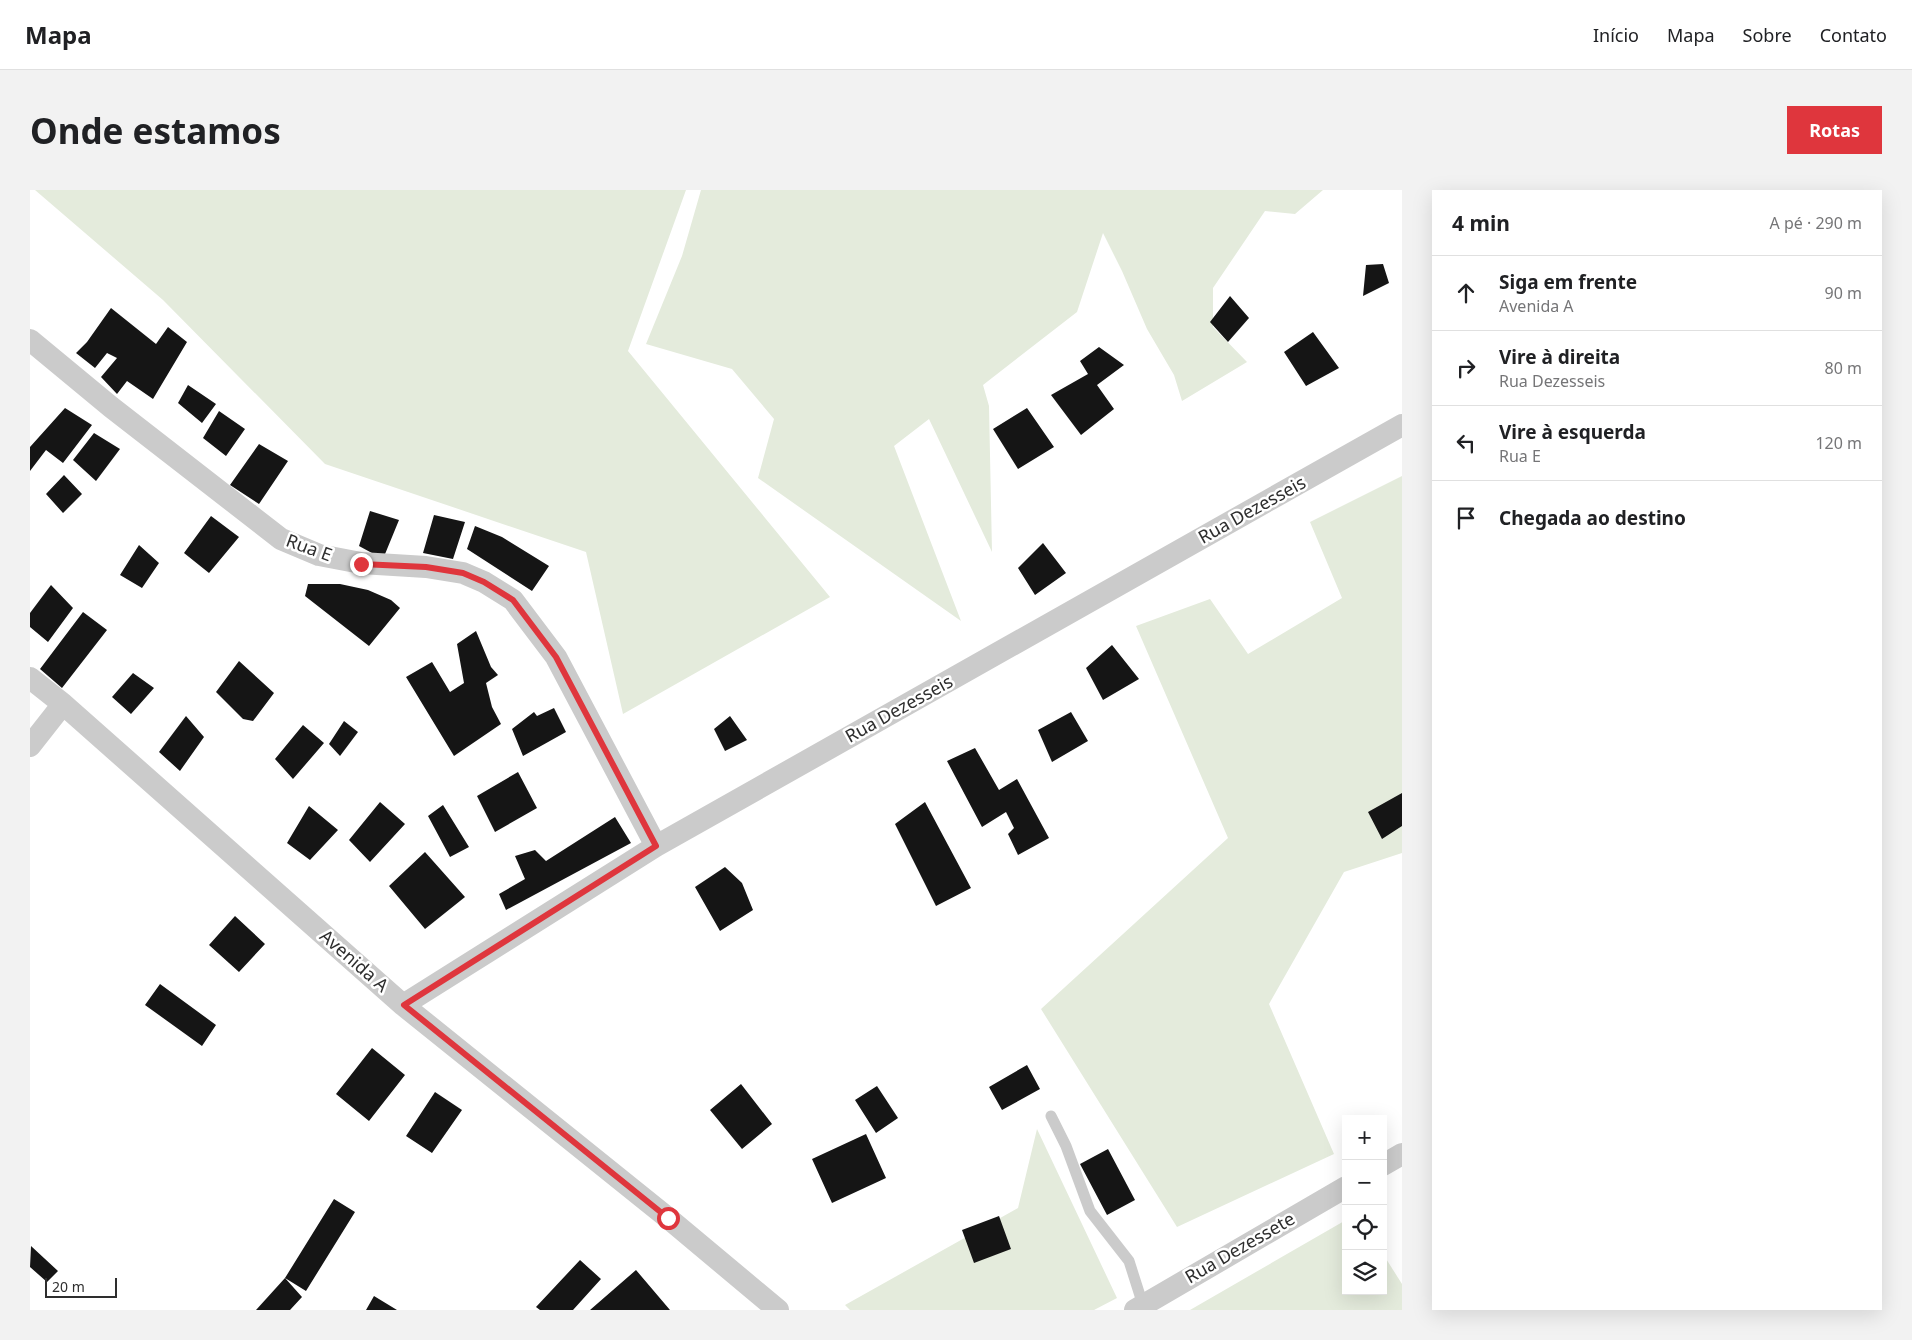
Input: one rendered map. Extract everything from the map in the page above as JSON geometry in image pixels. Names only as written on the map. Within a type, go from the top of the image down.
[{"type":"street","name":"Rua E","points":[[30,340],[118,412],[281,539],[319,555],[361,564],[426,567],[463,573],[484,582],[513,600],[556,657],[656,846]]},
{"type":"street","name":"Rua Dezesseis","points":[[404,1005],[656,846],[1402,425]]},
{"type":"street","name":"Avenida A","points":[[30,678],[63,704],[404,1005],[668,1218],[778,1310]]},
{"type":"street","points":[[30,746],[63,704]]},
{"type":"street","points":[[1387,1163],[1402,1154]]},
{"type":"street","name":"Rua Dezessete","points":[[1139,1308],[1342,1189]]},
{"type":"lane","points":[[1051,1116],[1066,1146],[1090,1211],[1128,1261],[1139,1308]]},
{"type":"green space","points":[[35,190],[686,190],[628,351],[830,597],[623,714],[586,552],[325,464],[163,300]]},
{"type":"green space","points":[[701,190],[1323,190],[1295,214],[1265,211],[1213,288],[1213,327],[1247,362],[1182,401],[1174,375],[1147,329],[1103,233],[1077,312],[983,385],[989,406],[992,552],[929,419],[894,446],[961,621],[758,478],[774,419],[732,369],[646,344],[682,256]]},
{"type":"green space","points":[[1402,476],[1402,853],[1344,872],[1269,1004],[1334,1154],[1177,1227],[1041,1009],[1228,838],[1136,626],[1210,599],[1248,654],[1342,598],[1310,522]]},
{"type":"green space","points":[[1037,1129],[1117,1298],[1094,1310],[850,1310],[845,1305],[1018,1208]]},
{"type":"green space","points":[[1342,1222],[1342,1295],[1387,1295],[1387,1260],[1402,1284],[1402,1310],[1190,1310]]},
{"type":"building","points":[[1383,264],[1389,283],[1363,296],[1366,265]]},
{"type":"building","points":[[1230,296],[1249,318],[1228,342],[1210,322]]},
{"type":"building","points":[[111,308],[156,344],[168,327],[187,342],[153,399],[127,381],[117,394],[101,377],[117,358],[107,353],[95,368],[76,353],[87,342]]},
{"type":"building","points":[[1313,332],[1339,368],[1306,386],[1284,352]]},
{"type":"building","points":[[1099,347],[1124,365],[1097,385],[1114,409],[1081,435],[1051,395],[1088,374],[1080,361]]},
{"type":"building","points":[[188,385],[216,404],[202,423],[178,403]]},
{"type":"building","points":[[65,408],[92,425],[63,463],[46,450],[30,471],[30,447]]},
{"type":"building","points":[[1027,408],[1054,447],[1018,469],[993,429]]},
{"type":"building","points":[[219,411],[245,429],[226,456],[203,438]]},
{"type":"building","points":[[94,433],[120,449],[96,481],[73,460]]},
{"type":"building","points":[[259,444],[288,461],[259,504],[230,485]]},
{"type":"building","points":[[64,475],[82,494],[63,513],[46,494]]},
{"type":"building","points":[[370,511],[399,520],[383,559],[359,546]]},
{"type":"building","points":[[434,515],[465,522],[453,559],[423,553]]},
{"type":"building","points":[[211,516],[239,537],[209,573],[184,553]]},
{"type":"building","points":[[475,526],[502,537],[549,566],[532,591],[467,549]]},
{"type":"building","points":[[1043,543],[1066,573],[1035,595],[1018,568]]},
{"type":"building","points":[[139,545],[159,563],[142,588],[120,575]]},
{"type":"building","points":[[308,584],[340,584],[368,590],[391,600],[400,608],[369,646],[305,596]]},
{"type":"building","points":[[51,585],[73,608],[48,642],[30,627],[30,613]]},
{"type":"building","points":[[83,612],[107,630],[62,688],[40,669]]},
{"type":"building","points":[[476,631],[491,667],[498,675],[486,683],[492,707],[501,724],[454,756],[406,677],[432,662],[450,692],[464,683],[457,644]]},
{"type":"building","points":[[1112,645],[1139,679],[1103,700],[1086,668]]},
{"type":"building","points":[[239,661],[274,693],[253,721],[243,719],[216,692]]},
{"type":"building","points":[[133,673],[154,688],[131,714],[112,697]]},
{"type":"building","points":[[554,708],[566,732],[523,756],[512,729],[534,712],[537,716]]},
{"type":"building","points":[[1071,712],[1088,741],[1052,762],[1038,730]]},
{"type":"building","points":[[186,716],[204,737],[180,771],[159,752]]},
{"type":"building","points":[[730,716],[747,740],[725,751],[714,729]]},
{"type":"building","points":[[344,721],[358,732],[340,756],[329,744]]},
{"type":"building","points":[[303,725],[324,743],[293,779],[275,759]]},
{"type":"building","points":[[975,748],[999,790],[1017,779],[1049,838],[1018,855],[1008,834],[1014,828],[1006,812],[982,827],[947,761]]},
{"type":"building","points":[[518,772],[537,808],[495,832],[477,796]]},
{"type":"building","points":[[1402,793],[1402,826],[1382,839],[1368,812]]},
{"type":"building","points":[[380,802],[405,824],[370,862],[349,840]]},
{"type":"building","points":[[925,802],[971,888],[936,906],[895,824]]},
{"type":"building","points":[[443,805],[469,847],[450,857],[428,816]]},
{"type":"building","points":[[309,806],[338,830],[310,860],[287,843]]},
{"type":"building","points":[[615,817],[631,843],[506,910],[499,894],[525,879],[515,856],[535,850],[546,861]]},
{"type":"building","points":[[425,852],[465,897],[425,929],[389,886]]},
{"type":"building","points":[[725,867],[742,883],[753,910],[720,931],[695,887]]},
{"type":"building","points":[[235,916],[265,944],[239,972],[209,945]]},
{"type":"building","points":[[160,984],[216,1025],[202,1046],[145,1005]]},
{"type":"building","points":[[372,1048],[405,1075],[369,1121],[336,1094]]},
{"type":"building","points":[[1027,1065],[1040,1089],[1002,1110],[989,1087]]},
{"type":"building","points":[[741,1084],[772,1124],[742,1149],[710,1110]]},
{"type":"building","points":[[877,1086],[898,1118],[876,1133],[855,1100]]},
{"type":"building","points":[[435,1092],[462,1110],[432,1153],[406,1136]]},
{"type":"building","points":[[866,1134],[886,1178],[832,1203],[812,1159]]},
{"type":"building","points":[[1108,1149],[1135,1200],[1107,1215],[1080,1164]]},
{"type":"building","points":[[334,1199],[355,1212],[306,1291],[285,1278]]},
{"type":"building","points":[[999,1216],[1011,1249],[974,1263],[962,1230]]},
{"type":"building","points":[[31,1246],[58,1271],[47,1282],[30,1267]]},
{"type":"building","points":[[580,1260],[601,1279],[573,1310],[540,1310],[536,1307]]},
{"type":"building","points":[[636,1270],[670,1310],[590,1310]]},
{"type":"building","points":[[285,1278],[302,1297],[290,1310],[256,1310]]},
{"type":"building","points":[[374,1296],[397,1310],[366,1310]]},
{"type":"route","points":[[361,564],[426,567],[463,573],[484,582],[513,600],[556,657],[656,846],[404,1005],[668,1218]]}]
